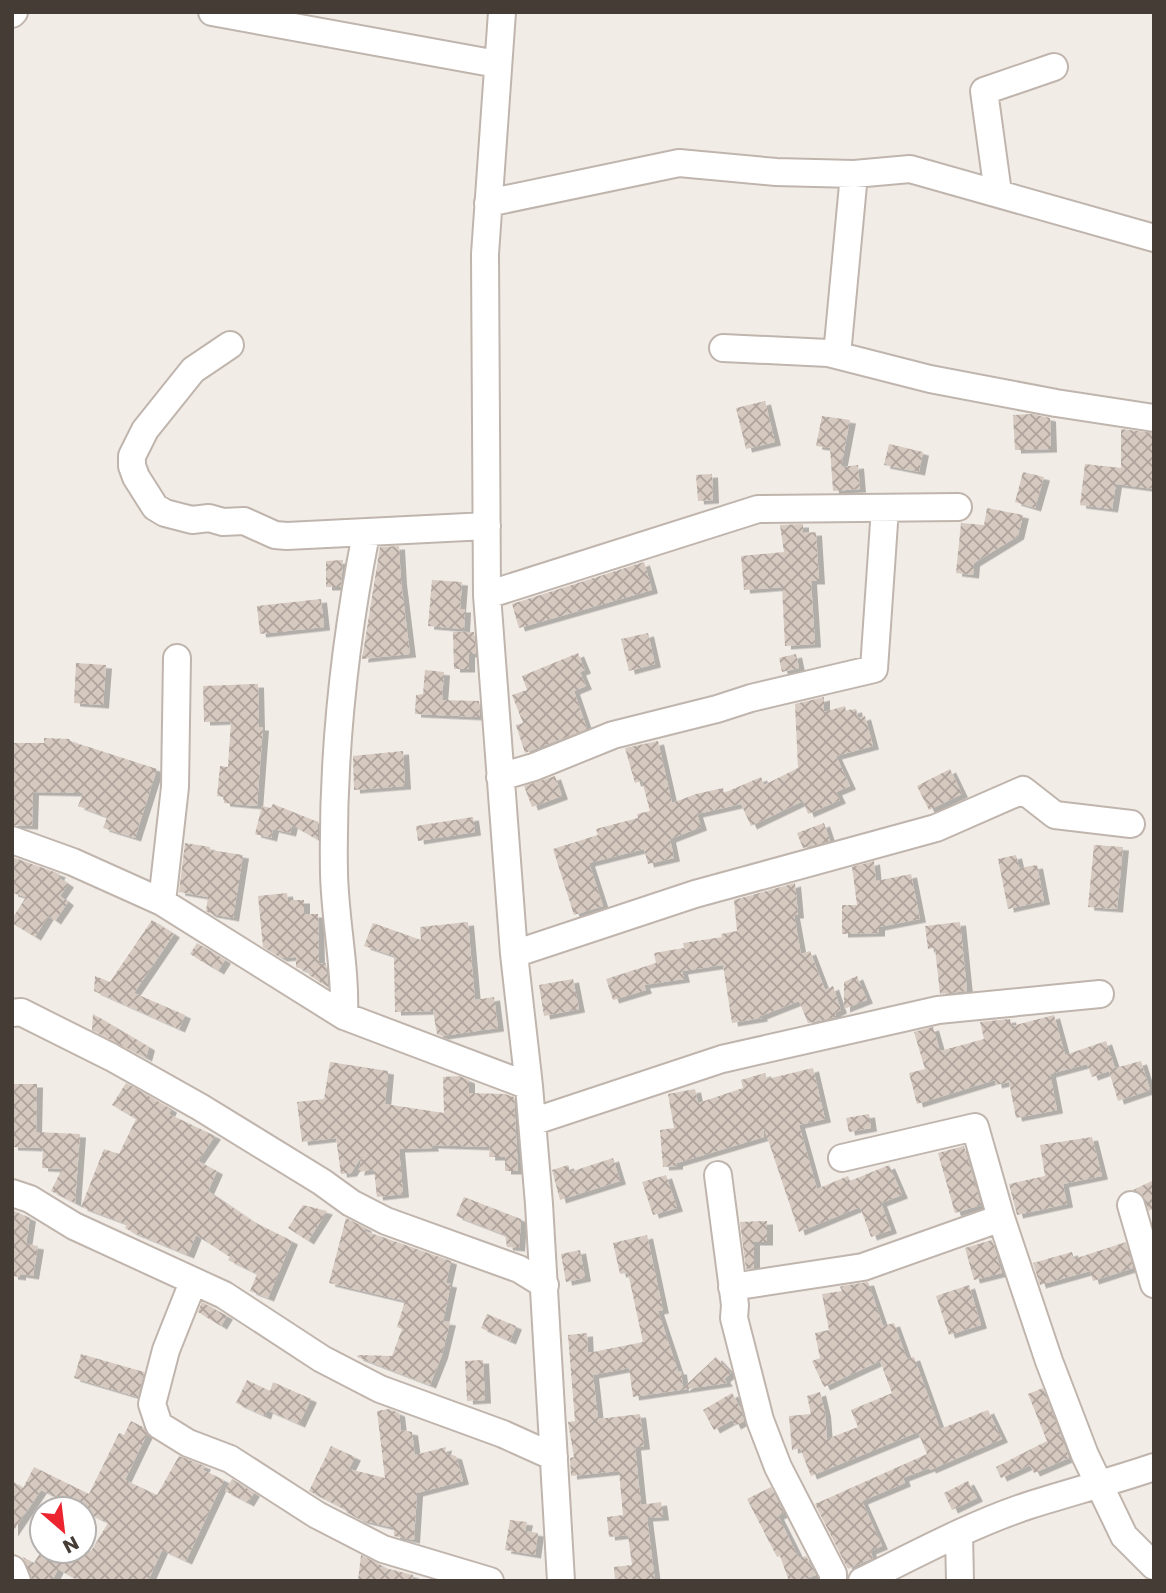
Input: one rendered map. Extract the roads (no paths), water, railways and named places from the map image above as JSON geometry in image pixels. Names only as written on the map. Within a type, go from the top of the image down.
[{"type":"street","points":[[212,12],[497,64]]},
{"type":"street","points":[[502,12],[483,308],[486,595],[514,954],[529,1086],[545,1284],[561,1581]]},
{"type":"street","points":[[998,193],[984,91],[1055,67]]},
{"type":"street","points":[[488,203],[680,163],[776,172],[854,174],[910,169],[1154,238]]},
{"type":"street","points":[[837,355],[854,174]]},
{"type":"street","points":[[230,345],[193,370],[137,443],[132,456],[132,466],[155,507],[165,513],[192,520],[209,518],[223,522],[244,521],[275,535],[366,534],[487,526]]},
{"type":"street","points":[[723,348],[828,353],[930,379],[1154,418]]},
{"type":"street","points":[[486,595],[758,509],[958,507]]},
{"type":"street","points":[[500,777],[534,767],[613,735],[780,690],[874,669],[885,508]]},
{"type":"street","points":[[344,1016],[343,964],[334,874],[338,734],[352,608],[366,534]]},
{"type":"street","points":[[162,902],[175,787],[177,658]]},
{"type":"street","points":[[514,954],[695,894],[936,828],[1023,790],[1055,815],[1131,824]]},
{"type":"street","points":[[12,840],[73,862],[162,902],[344,1016],[529,1086]]},
{"type":"street","points":[[532,1122],[722,1059],[925,1013],[1100,994]]},
{"type":"street","points":[[12,1013],[21,1013],[111,1057],[200,1107],[322,1182],[351,1203],[386,1222],[519,1269],[545,1284]]},
{"type":"street","points":[[842,1158],[975,1126],[1049,1362],[1099,1486],[1124,1536],[1154,1566]]},
{"type":"street","points":[[718,1175],[734,1318],[760,1420],[784,1479],[837,1578]]},
{"type":"street","points":[[12,1193],[30,1199],[74,1226],[224,1295],[322,1359],[380,1389],[503,1434],[555,1457]]},
{"type":"street","points":[[1131,1205],[1154,1284]]},
{"type":"street","points":[[732,1287],[863,1267],[1002,1219]]},
{"type":"street","points":[[193,1282],[166,1350],[152,1404],[159,1425],[188,1443],[230,1459],[317,1515],[383,1549],[490,1581]]},
{"type":"street","points":[[862,1581],[959,1534],[1028,1505],[1099,1486],[1154,1467]]},
{"type":"street","points":[[959,1534],[960,1581]]},
{"type":"street","points":[[12,1569],[17,1581]]}]
